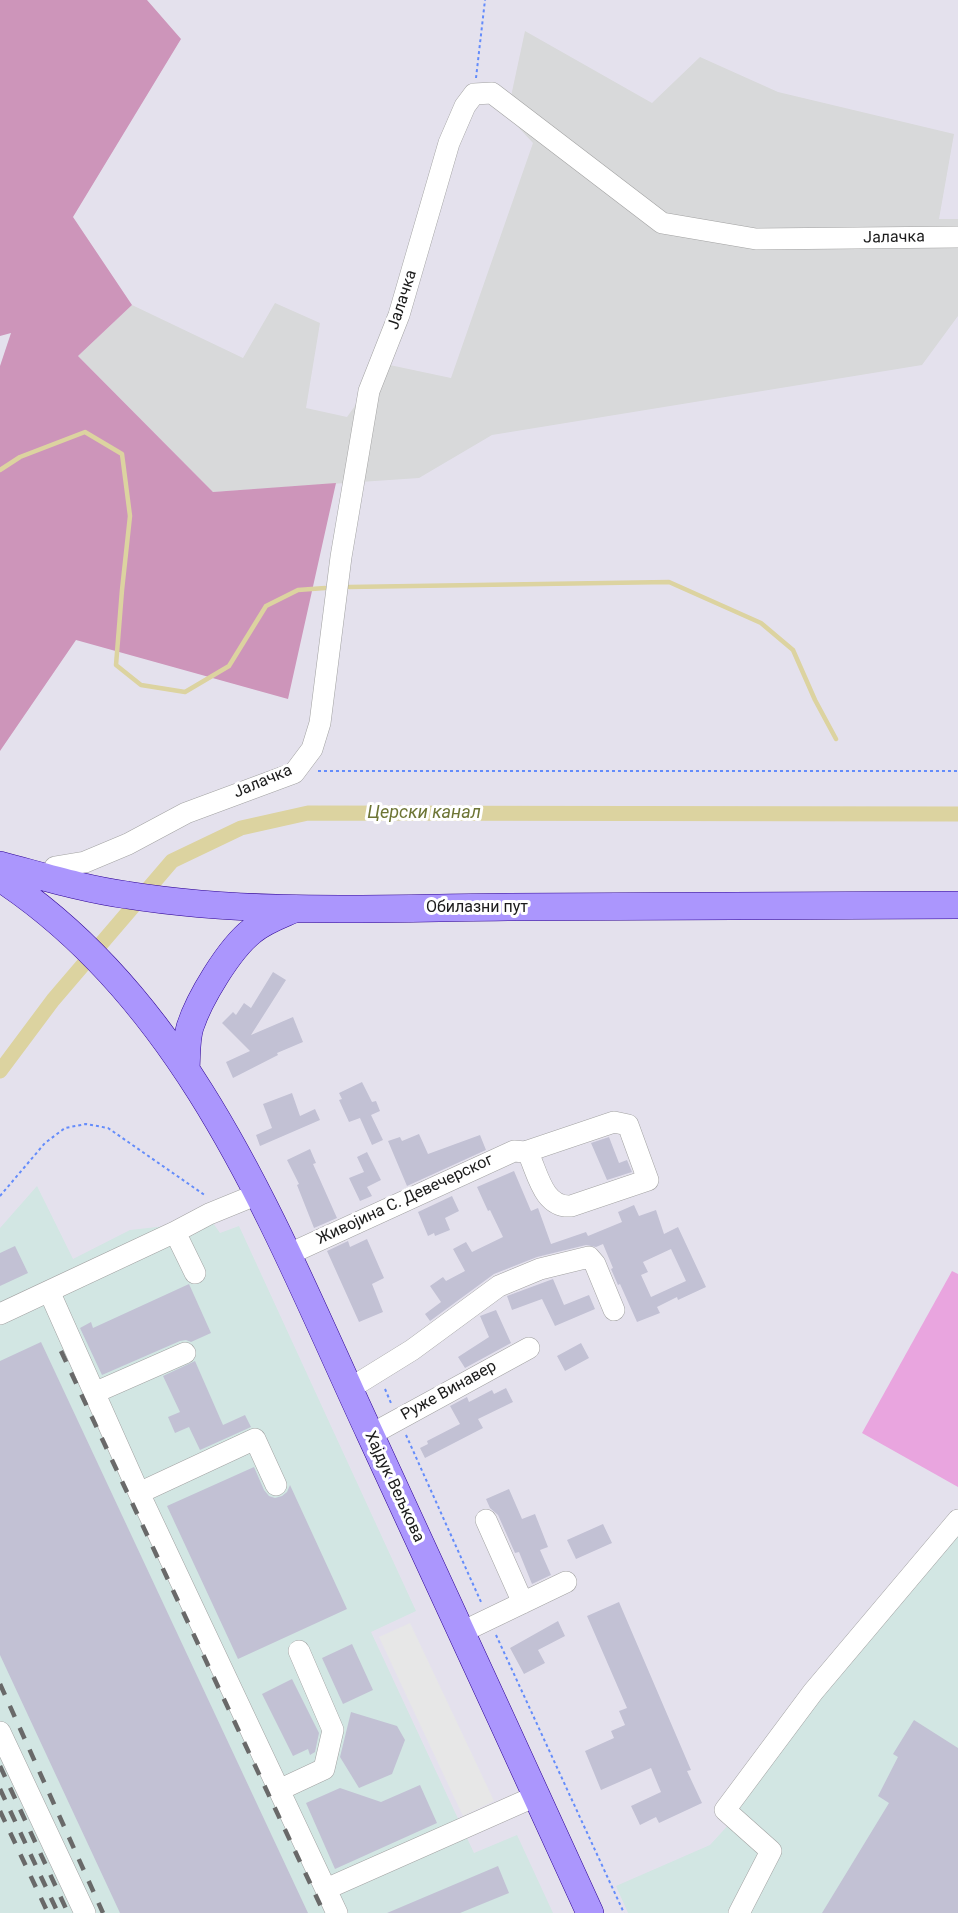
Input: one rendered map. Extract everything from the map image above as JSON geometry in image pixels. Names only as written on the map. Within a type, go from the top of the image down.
[{"type":"main road","name":"Обилазни пут","points":[[0,865],[59,875],[129,896],[245,906],[297,908],[958,904]]},
{"type":"main road","name":"Хајдук Вељкова","points":[[0,878],[54,918],[88,950],[141,1009],[186,1069],[226,1135],[258,1194],[319,1320],[590,1913]]},
{"type":"main road","points":[[186,1069],[190,1029],[202,1001],[223,965],[242,939],[252,930],[264,922],[297,908]]},
{"type":"street","name":"Јалачка","points":[[59,875],[128,844],[186,813],[294,773],[312,749],[320,723],[341,557],[369,391],[399,315],[449,143],[465,106],[474,94],[492,93],[662,223],[756,239],[958,237]]},
{"type":"street","name":"Живојина С. Девечерског","points":[[286,1255],[506,1153],[525,1152],[614,1122],[623,1122],[628,1125],[648,1180],[571,1206],[558,1205],[547,1196],[529,1155],[525,1152]]},
{"type":"street","points":[[0,1314],[223,1208],[258,1194]]},
{"type":"street","points":[[175,1232],[195,1273]]},
{"type":"street","points":[[349,1389],[412,1350],[499,1286],[540,1269],[589,1257],[595,1264],[614,1310]]},
{"type":"street","points":[[49,1291],[139,1493],[337,1913]]},
{"type":"street","name":"Руже Винавер","points":[[370,1434],[529,1348]]},
{"type":"street","points":[[94,1393],[185,1353]]},
{"type":"street","points":[[139,1493],[255,1439],[276,1485]]},
{"type":"street","points":[[486,1520],[523,1603]]},
{"type":"street","points":[[739,1913],[771,1851],[725,1810],[813,1692],[958,1520]]},
{"type":"street","points":[[462,1632],[566,1582]]},
{"type":"street","points":[[279,1790],[324,1768],[333,1730],[299,1651]]},
{"type":"street","points":[[0,1732],[85,1913]]},
{"type":"street","points":[[326,1889],[536,1796]]},
{"type":"path","points":[[474,94],[486,0]]},
{"type":"path","points":[[294,773],[330,770],[958,771]]},
{"type":"path","points":[[0,1196],[45,1143],[65,1128],[86,1124],[108,1128],[223,1208]]},
{"type":"path","points":[[377,1372],[624,1913]]},
{"type":"shaded area","points":[[0,0],[147,0],[181,39],[73,217],[132,305],[78,356],[213,492],[336,483],[288,699],[76,640],[0,751],[0,366],[11,333],[0,336]]},
{"type":"shaded area","points":[[525,31],[652,103],[700,57],[778,92],[954,134],[939,219],[958,219],[958,316],[922,365],[492,435],[419,478],[213,492],[78,356],[132,305],[243,358],[275,303],[320,323],[306,408],[347,417],[385,364],[451,378],[533,143],[507,115]]},
{"type":"shaded area","points":[[37,1186],[73,1259],[130,1230],[166,1226],[202,1207],[220,1233],[239,1226],[416,1611],[371,1632],[474,1853],[517,1835],[553,1913],[0,1913],[0,1228]]},
{"type":"shaded area","points":[[952,1271],[958,1274],[958,1487],[862,1433]]},
{"type":"shaded area","points":[[958,1512],[958,1913],[628,1913],[616,1886],[710,1845],[731,1822],[730,1807]]},
{"type":"shaded area","points":[[410,1623],[494,1801],[463,1816],[379,1637]]},
{"type":"building","points":[[273,972],[286,980],[251,1035],[293,1017],[303,1042],[277,1053],[278,1055],[233,1078],[226,1062],[250,1051],[222,1023],[233,1012],[236,1015],[244,1003],[251,1008]]},
{"type":"building","points":[[362,1082],[372,1102],[376,1101],[380,1111],[371,1115],[383,1140],[372,1145],[360,1118],[349,1122],[339,1100],[342,1099],[339,1093]]},
{"type":"building","points":[[292,1093],[300,1116],[315,1109],[320,1120],[260,1146],[256,1135],[272,1128],[263,1104]]},
{"type":"building","points":[[419,1134],[428,1154],[480,1135],[486,1150],[407,1186],[388,1141],[400,1137],[402,1141]]},
{"type":"building","points":[[609,1137],[619,1163],[627,1160],[632,1172],[607,1180],[591,1143]]},
{"type":"building","points":[[310,1149],[316,1163],[313,1164],[337,1218],[314,1228],[297,1185],[299,1184],[287,1160]]},
{"type":"building","points":[[367,1152],[381,1180],[367,1187],[372,1196],[360,1201],[349,1178],[364,1172],[357,1157]]},
{"type":"building","points":[[514,1171],[531,1211],[538,1208],[551,1244],[586,1232],[588,1236],[622,1222],[618,1212],[634,1205],[639,1216],[656,1210],[664,1234],[678,1227],[706,1287],[657,1307],[660,1313],[637,1322],[611,1269],[613,1268],[603,1244],[596,1247],[586,1245],[537,1257],[494,1274],[430,1321],[425,1314],[441,1302],[430,1286],[443,1277],[446,1281],[465,1271],[453,1249],[466,1242],[472,1252],[503,1237],[477,1187]],"holes":[[[671,1249],[686,1281],[651,1297],[641,1275],[648,1272],[643,1262]]]},
{"type":"building","points":[[452,1196],[459,1211],[445,1218],[450,1230],[435,1236],[434,1233],[428,1236],[418,1212]]},
{"type":"building","points":[[367,1239],[384,1278],[372,1284],[383,1312],[359,1322],[327,1251],[348,1241],[350,1247]]},
{"type":"building","points":[[15,1246],[28,1273],[0,1286],[0,1253]]},
{"type":"building","points":[[553,1279],[564,1305],[589,1295],[595,1309],[555,1326],[542,1299],[512,1310],[507,1296]]},
{"type":"building","points":[[189,1284],[211,1333],[191,1342],[180,1341],[102,1375],[80,1328],[91,1322],[93,1328]]},
{"type":"building","points":[[496,1310],[511,1343],[465,1368],[458,1357],[489,1337],[480,1316]]},
{"type":"building","points":[[41,1342],[308,1913],[120,1913],[0,1655],[0,1361]]},
{"type":"building","points":[[581,1343],[589,1358],[565,1371],[557,1356]]},
{"type":"building","points":[[195,1361],[223,1425],[245,1415],[251,1427],[200,1450],[189,1427],[175,1433],[168,1417],[180,1412],[163,1376]]},
{"type":"building","points":[[506,1388],[513,1402],[478,1419],[483,1428],[425,1458],[420,1448],[428,1444],[427,1441],[460,1424],[450,1406],[467,1397],[469,1402],[492,1390],[494,1394]]},
{"type":"building","points":[[254,1467],[269,1496],[275,1498],[282,1496],[290,1485],[347,1609],[238,1659],[167,1506]]},
{"type":"building","points":[[509,1489],[522,1519],[535,1514],[548,1547],[540,1550],[551,1575],[532,1584],[519,1552],[515,1553],[498,1515],[490,1508],[486,1499]]},
{"type":"building","points":[[603,1524],[612,1543],[576,1559],[567,1540]]},
{"type":"building","points":[[619,1602],[691,1770],[687,1771],[702,1803],[659,1823],[656,1817],[640,1825],[631,1806],[661,1792],[651,1768],[601,1790],[585,1751],[614,1738],[611,1731],[625,1725],[619,1711],[627,1708],[587,1616]]},
{"type":"building","points":[[558,1621],[565,1636],[538,1650],[545,1663],[524,1674],[510,1648]]},
{"type":"building","points":[[352,1644],[373,1690],[343,1704],[322,1658]]},
{"type":"building","points":[[292,1679],[319,1733],[315,1752],[310,1755],[308,1749],[293,1756],[262,1694]]},
{"type":"building","points":[[351,1712],[397,1726],[405,1740],[392,1774],[359,1788],[340,1757]]},
{"type":"building","points":[[914,1720],[958,1748],[958,1913],[822,1913],[889,1803],[878,1796],[898,1757],[893,1754]]},
{"type":"building","points":[[420,1785],[437,1823],[335,1869],[306,1803],[340,1788],[381,1802]]},
{"type":"building","points":[[498,1866],[509,1893],[460,1913],[387,1913]]},
{"type":"waterway","points":[[0,470],[20,457],[85,432],[122,454],[130,516],[116,665],[141,685],[185,692],[229,666],[266,606],[298,590],[325,588]]},
{"type":"waterway","points":[[349,587],[669,582],[761,623],[793,650],[815,700],[836,739]]},
{"type":"waterway","name":"Церски канал","points":[[0,1071],[53,1000],[172,861],[241,828],[308,813],[958,814]]},
{"type":"railway","points":[[61,1351],[324,1913]]},
{"type":"railway","points":[[0,1684],[103,1913]]},
{"type":"railway","points":[[0,1766],[68,1913]]},
{"type":"railway","points":[[0,1789],[58,1913]]},
{"type":"railway","points":[[0,1811],[48,1913]]}]
